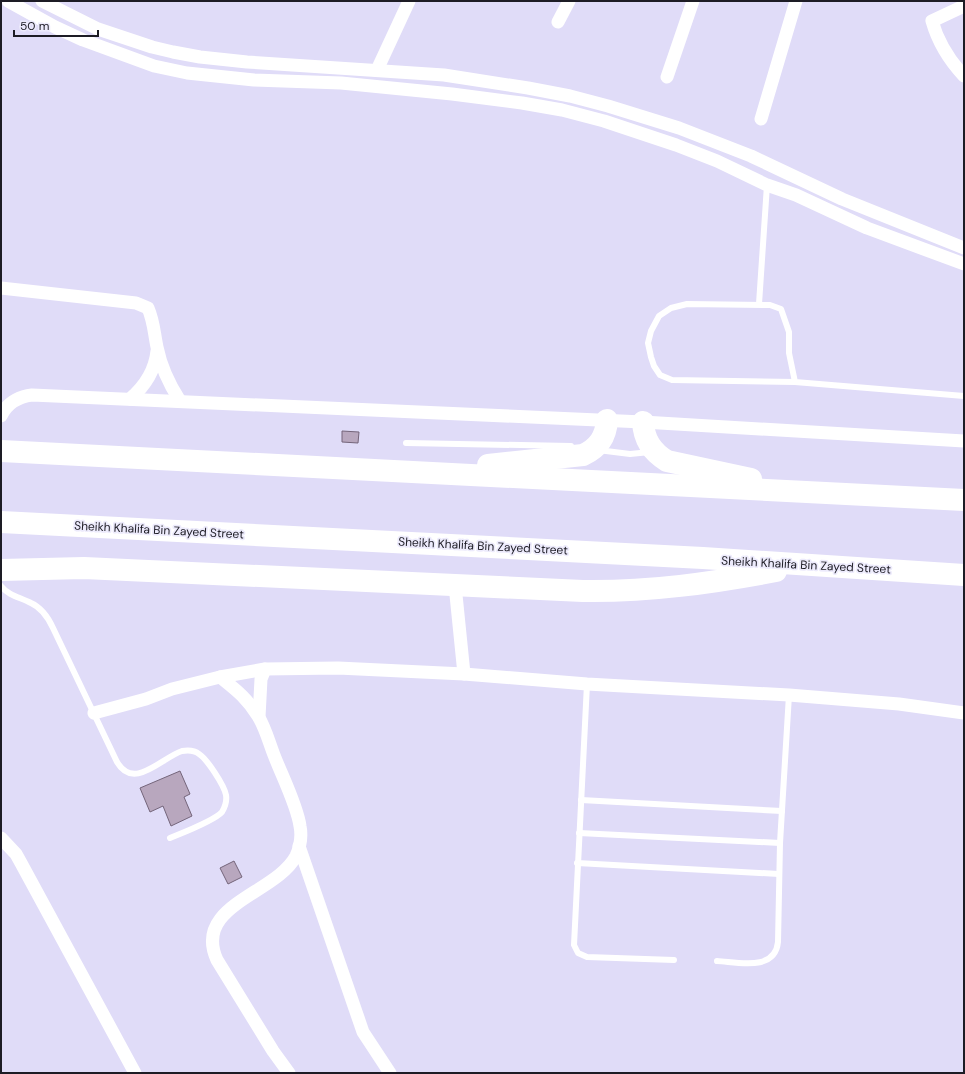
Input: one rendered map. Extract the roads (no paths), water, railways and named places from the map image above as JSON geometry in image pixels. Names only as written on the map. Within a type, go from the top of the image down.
[{"type":"highway","points":[[446,473],[506,463],[578,456],[583,448],[604,436],[607,420]]},
{"type":"highway","points":[[643,422],[645,438],[654,452],[660,457],[675,464],[728,473],[790,491]]},
{"type":"highway","points":[[1,451],[964,500]]},
{"type":"highway","name":"Sheikh Khalifa Bin Zayed Street","points":[[1,522],[465,545],[964,575]]},
{"type":"highway","points":[[1,570],[84,568],[583,591],[637,590],[715,582],[809,565]]},
{"type":"street","points":[[8,1],[54,27],[116,53],[154,66],[187,74],[254,80],[289,80],[452,94],[509,101],[562,110],[632,130],[676,145],[717,161],[767,185],[796,195],[867,228],[964,264]]},
{"type":"street","points":[[42,1],[98,29],[152,47],[173,52],[200,57],[247,62],[444,75],[570,96],[608,106],[680,128],[751,156],[842,199],[964,248]]},
{"type":"street","points":[[377,70],[410,1]]},
{"type":"street","points":[[558,22],[569,1]]},
{"type":"street","points":[[667,77],[693,1]]},
{"type":"street","points":[[761,119],[796,1]]},
{"type":"street","points":[[964,6],[932,21],[940,44],[964,76]]},
{"type":"street","points":[[1,288],[136,303],[148,308],[153,320],[157,347],[165,375],[180,401]]},
{"type":"street","points":[[130,399],[139,391],[150,376],[156,359],[157,347]]},
{"type":"street","points":[[1,416],[4,410],[13,401],[25,396],[180,401],[607,420],[964,441]]},
{"type":"street","points":[[455,585],[464,674]]},
{"type":"street","points":[[94,713],[220,677],[265,669],[338,668],[464,674],[587,684],[789,696],[899,704],[964,713]]},
{"type":"street","points":[[258,717],[261,678],[265,669]]},
{"type":"street","points":[[220,677],[242,695],[258,717],[299,819],[301,837],[292,862],[286,869],[224,914],[215,926],[212,940],[217,960],[272,1051],[288,1073]]},
{"type":"street","points":[[1,838],[16,854],[135,1073]]},
{"type":"street","points":[[299,846],[363,1032],[390,1073]]},
{"type":"lane","points":[[759,304],[767,185]]},
{"type":"lane","points":[[795,382],[789,354],[789,332],[781,309],[770,305],[687,304],[670,308],[659,316],[651,331],[648,343],[654,366],[660,375],[672,380],[795,382],[964,396]]},
{"type":"lane","points":[[406,443],[583,448],[630,454],[654,452]]},
{"type":"lane","points":[[1,586],[10,594],[37,606],[46,616],[94,713],[116,762],[126,772],[140,774],[176,753],[182,751],[193,751],[202,756],[223,786],[226,800],[220,814],[170,838]]},
{"type":"lane","points":[[587,684],[577,863],[574,941],[576,950],[578,953],[587,957],[674,960]]},
{"type":"lane","points":[[717,961],[759,963],[767,961],[776,951],[778,942],[780,843],[789,696]]},
{"type":"lane","points":[[581,800],[782,810]]},
{"type":"lane","points":[[579,833],[780,843]]},
{"type":"lane","points":[[577,863],[779,874]]}]
